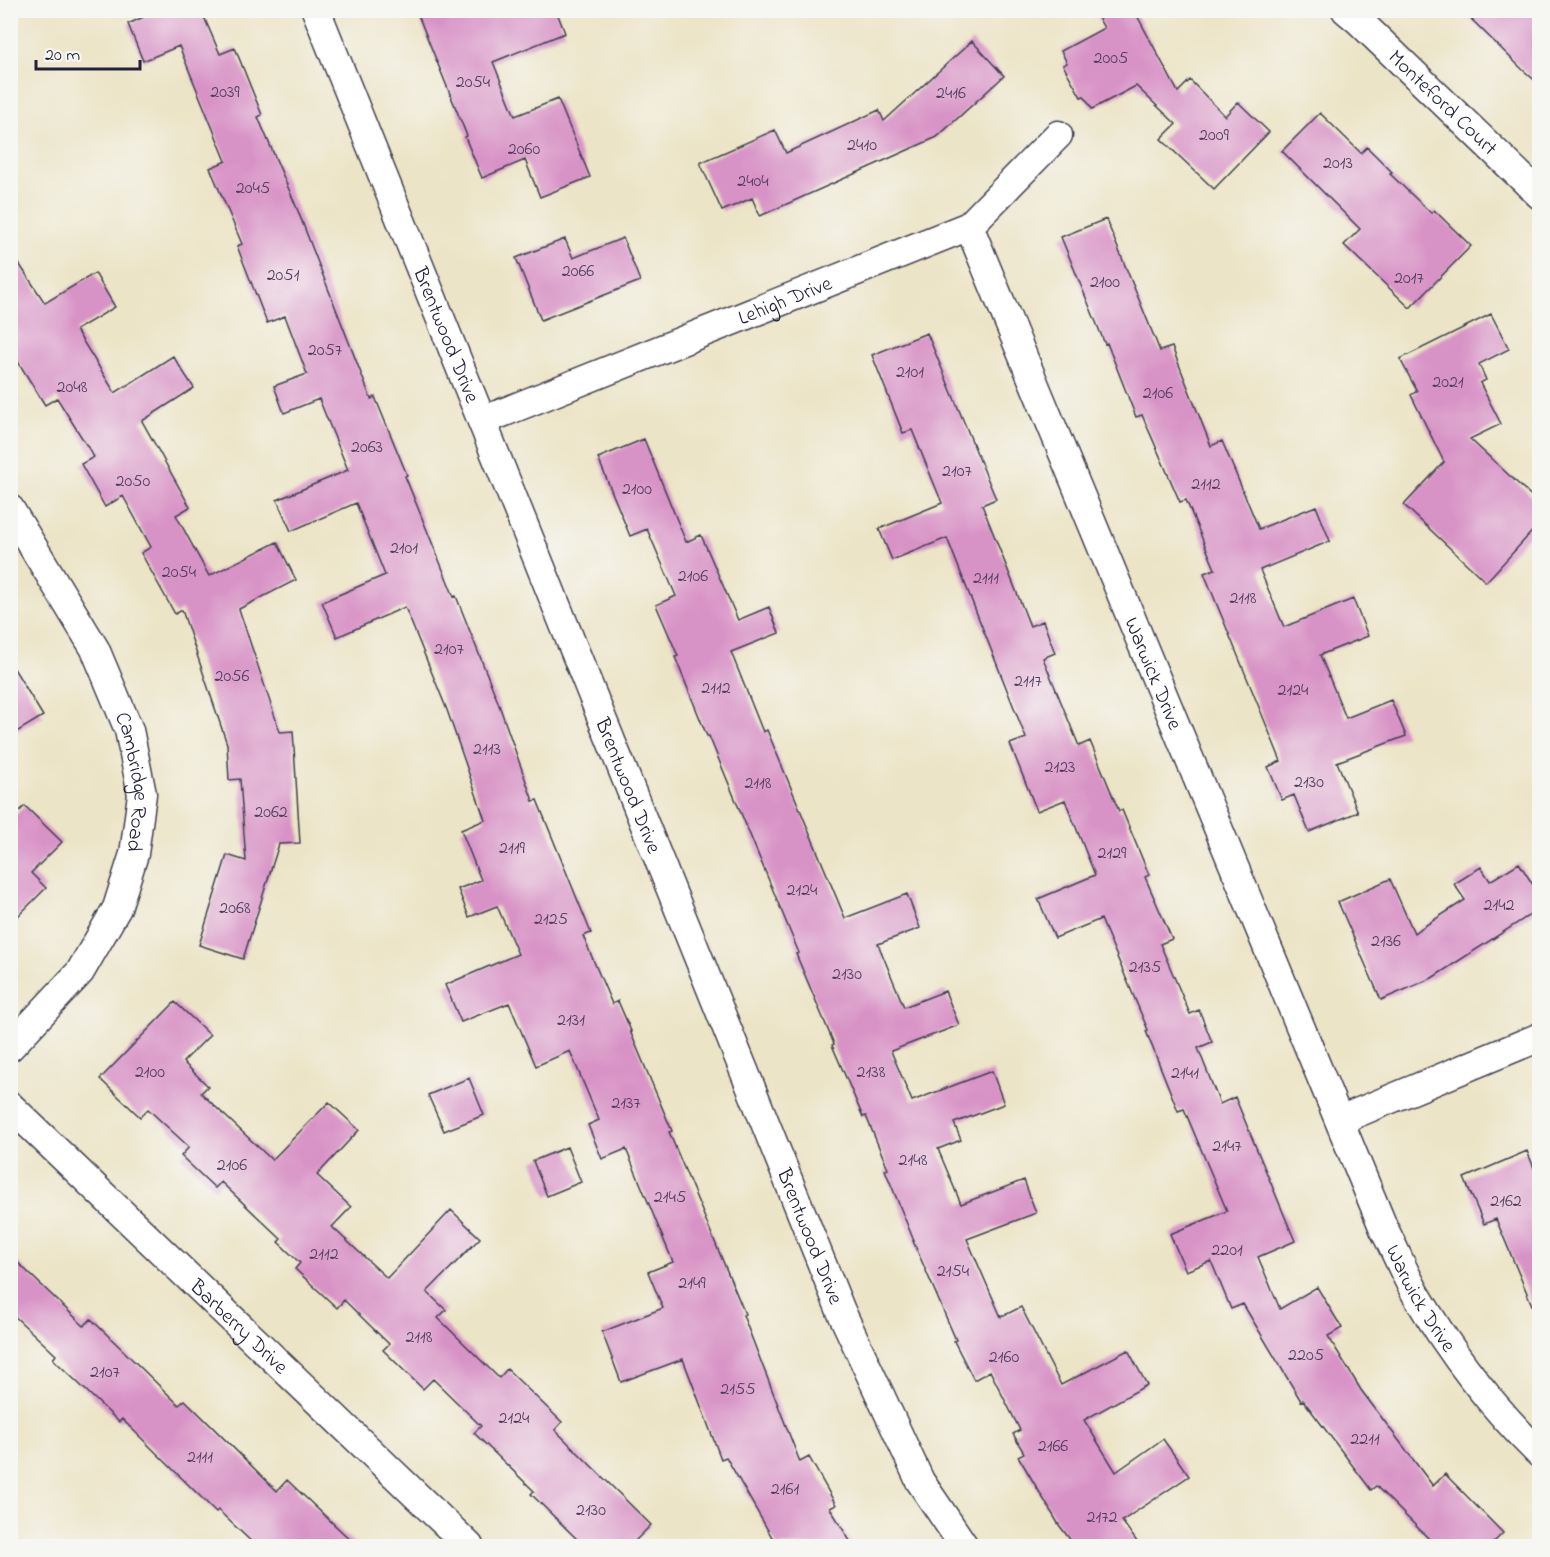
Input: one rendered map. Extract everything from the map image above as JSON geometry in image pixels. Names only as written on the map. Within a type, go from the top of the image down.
[{"type":"street","name":"Brentwood Drive","points":[[316,10],[841,1311],[920,1481],[963,1546]]},
{"type":"street","name":"Monteford Court","points":[[1346,10],[1539,195]]},
{"type":"street","name":"Lehigh Drive","points":[[482,422],[969,226],[1058,135]]},
{"type":"street","name":"Warwick Drive","points":[[969,226],[1384,1228],[1416,1294],[1453,1351],[1483,1391],[1539,1454]]},
{"type":"street","name":"Cambridge Road","points":[[10,509],[95,649],[129,730],[142,794],[134,854],[117,908],[80,972],[10,1047]]},
{"type":"street","points":[[1340,1120],[1539,1037]]},
{"type":"street","name":"Barberry Drive","points":[[10,1106],[469,1546]]},
{"type":"building","points":[[159,10],[201,10],[220,54],[235,48],[262,115],[258,117],[296,206],[371,399],[375,397],[498,702],[533,801],[537,800],[591,933],[583,936],[612,1004],[618,1001],[631,1031],[672,1131],[669,1132],[745,1314],[743,1315],[800,1462],[809,1457],[836,1505],[830,1508],[853,1546],[777,1546],[726,1457],[721,1459],[683,1359],[621,1382],[602,1332],[663,1308],[648,1272],[673,1262],[626,1149],[602,1159],[588,1125],[599,1120],[570,1051],[536,1066],[509,1003],[461,1022],[445,985],[518,954],[497,906],[469,917],[458,889],[481,880],[461,830],[485,820],[447,710],[405,607],[337,637],[322,602],[385,575],[356,503],[291,531],[277,500],[348,470],[319,399],[284,413],[274,386],[307,374],[285,316],[267,323],[237,246],[242,244],[210,168],[226,161],[179,46],[143,61],[128,24]]},
{"type":"building","points":[[416,10],[556,10],[565,33],[493,62],[515,116],[558,99],[590,177],[540,197],[525,160],[482,178]]},
{"type":"building","points":[[1094,10],[1134,10],[1178,92],[1190,80],[1225,116],[1238,102],[1269,132],[1214,189],[1161,139],[1176,124],[1136,86],[1092,109],[1084,96],[1081,97],[1063,65],[1067,63],[1061,51],[1104,28]]},
{"type":"building","points":[[1462,10],[1539,10],[1539,84],[1523,70]]},
{"type":"building","points":[[972,41],[1004,76],[937,137],[760,216],[752,198],[722,211],[700,163],[775,130],[786,153],[879,110],[884,121]]},
{"type":"building","points":[[1320,113],[1361,153],[1367,147],[1392,172],[1390,174],[1431,213],[1434,210],[1471,246],[1410,308],[1344,245],[1360,229],[1282,151]]},
{"type":"building","points":[[1106,219],[1160,351],[1172,347],[1211,446],[1222,441],[1259,529],[1316,506],[1330,541],[1260,570],[1284,627],[1353,599],[1368,636],[1320,655],[1346,718],[1391,700],[1406,736],[1337,762],[1358,812],[1309,832],[1294,795],[1282,800],[1268,767],[1281,761],[1204,573],[1215,569],[1186,500],[1180,502],[1142,415],[1136,417],[1061,237]]},
{"type":"building","points":[[623,238],[640,281],[541,320],[516,258],[565,239],[573,258]]},
{"type":"building","points":[[10,250],[45,303],[95,273],[115,307],[76,330],[115,393],[173,356],[194,388],[142,421],[190,507],[176,515],[209,576],[277,542],[296,580],[239,609],[280,732],[293,731],[300,843],[279,844],[243,959],[199,945],[227,855],[246,861],[240,779],[229,780],[227,744],[182,610],[175,614],[141,553],[151,547],[123,496],[105,507],[81,464],[94,457],[57,398],[45,405],[10,349]]},
{"type":"building","points":[[1491,314],[1509,349],[1479,364],[1486,380],[1480,383],[1501,424],[1470,439],[1539,503],[1539,524],[1486,582],[1404,505],[1444,462],[1411,395],[1417,391],[1400,359]]},
{"type":"building","points":[[927,333],[996,499],[982,505],[1030,626],[1043,621],[1055,653],[1043,658],[1079,746],[1090,741],[1149,875],[1145,877],[1172,939],[1160,944],[1190,1014],[1199,1010],[1212,1042],[1198,1048],[1220,1104],[1235,1097],[1295,1241],[1258,1257],[1280,1309],[1317,1287],[1342,1328],[1328,1336],[1361,1390],[1433,1486],[1445,1474],[1503,1533],[1490,1546],[1436,1546],[1376,1486],[1371,1490],[1303,1400],[1301,1401],[1243,1304],[1231,1309],[1211,1261],[1186,1271],[1170,1234],[1227,1211],[1184,1109],[1178,1111],[1146,1031],[1148,1030],[1101,919],[1055,938],[1038,899],[1095,875],[1065,800],[1037,811],[1010,744],[1026,738],[947,538],[892,560],[879,529],[942,503],[912,430],[903,433],[872,355]]},
{"type":"building","points":[[644,439],[686,542],[701,535],[738,620],[769,607],[779,633],[731,652],[763,732],[767,730],[845,918],[907,894],[920,928],[878,944],[904,1007],[945,991],[959,1025],[891,1051],[912,1101],[992,1071],[1004,1104],[954,1123],[961,1140],[938,1149],[961,1204],[1024,1180],[1036,1213],[967,1239],[1001,1317],[1021,1307],[1061,1385],[1128,1350],[1147,1385],[1084,1420],[1116,1472],[1163,1439],[1189,1476],[1122,1521],[1140,1546],[1075,1546],[1059,1525],[1018,1456],[1024,1453],[1013,1434],[1020,1430],[990,1371],[974,1380],[954,1341],[956,1340],[885,1170],[888,1169],[832,1045],[834,1044],[796,954],[799,953],[675,657],[678,656],[656,605],[676,596],[647,529],[630,536],[598,458]]},
{"type":"building","points":[[10,662],[43,716],[10,736]]},
{"type":"building","points":[[25,806],[62,842],[31,873],[46,888],[10,924],[10,820]]},
{"type":"building","points":[[1519,863],[1539,894],[1539,909],[1432,978],[1381,1000],[1338,902],[1390,879],[1414,933],[1465,900],[1454,884],[1481,867],[1490,881]]},
{"type":"building","points":[[175,1002],[210,1035],[183,1062],[208,1086],[201,1093],[272,1160],[329,1102],[359,1130],[317,1175],[351,1207],[332,1227],[387,1278],[451,1210],[480,1238],[427,1292],[446,1310],[438,1318],[499,1378],[507,1369],[562,1422],[555,1430],[651,1525],[630,1546],[584,1546],[531,1494],[534,1491],[474,1433],[481,1426],[433,1379],[423,1389],[383,1350],[389,1344],[344,1300],[337,1308],[295,1269],[300,1263],[278,1242],[281,1239],[221,1182],[215,1188],[181,1156],[189,1147],[148,1109],[140,1117],[100,1079]]},
{"type":"building","points":[[469,1078],[484,1115],[444,1131],[428,1095]]},
{"type":"building","points":[[567,1147],[581,1182],[547,1196],[533,1161]]},
{"type":"building","points":[[1527,1151],[1539,1180],[1539,1322],[1496,1219],[1484,1224],[1464,1178]]},
{"type":"building","points":[[10,1255],[84,1326],[91,1319],[179,1405],[185,1400],[277,1491],[287,1480],[357,1546],[256,1546],[218,1510],[216,1512],[122,1419],[119,1422],[53,1359],[56,1355],[10,1312]]}]
